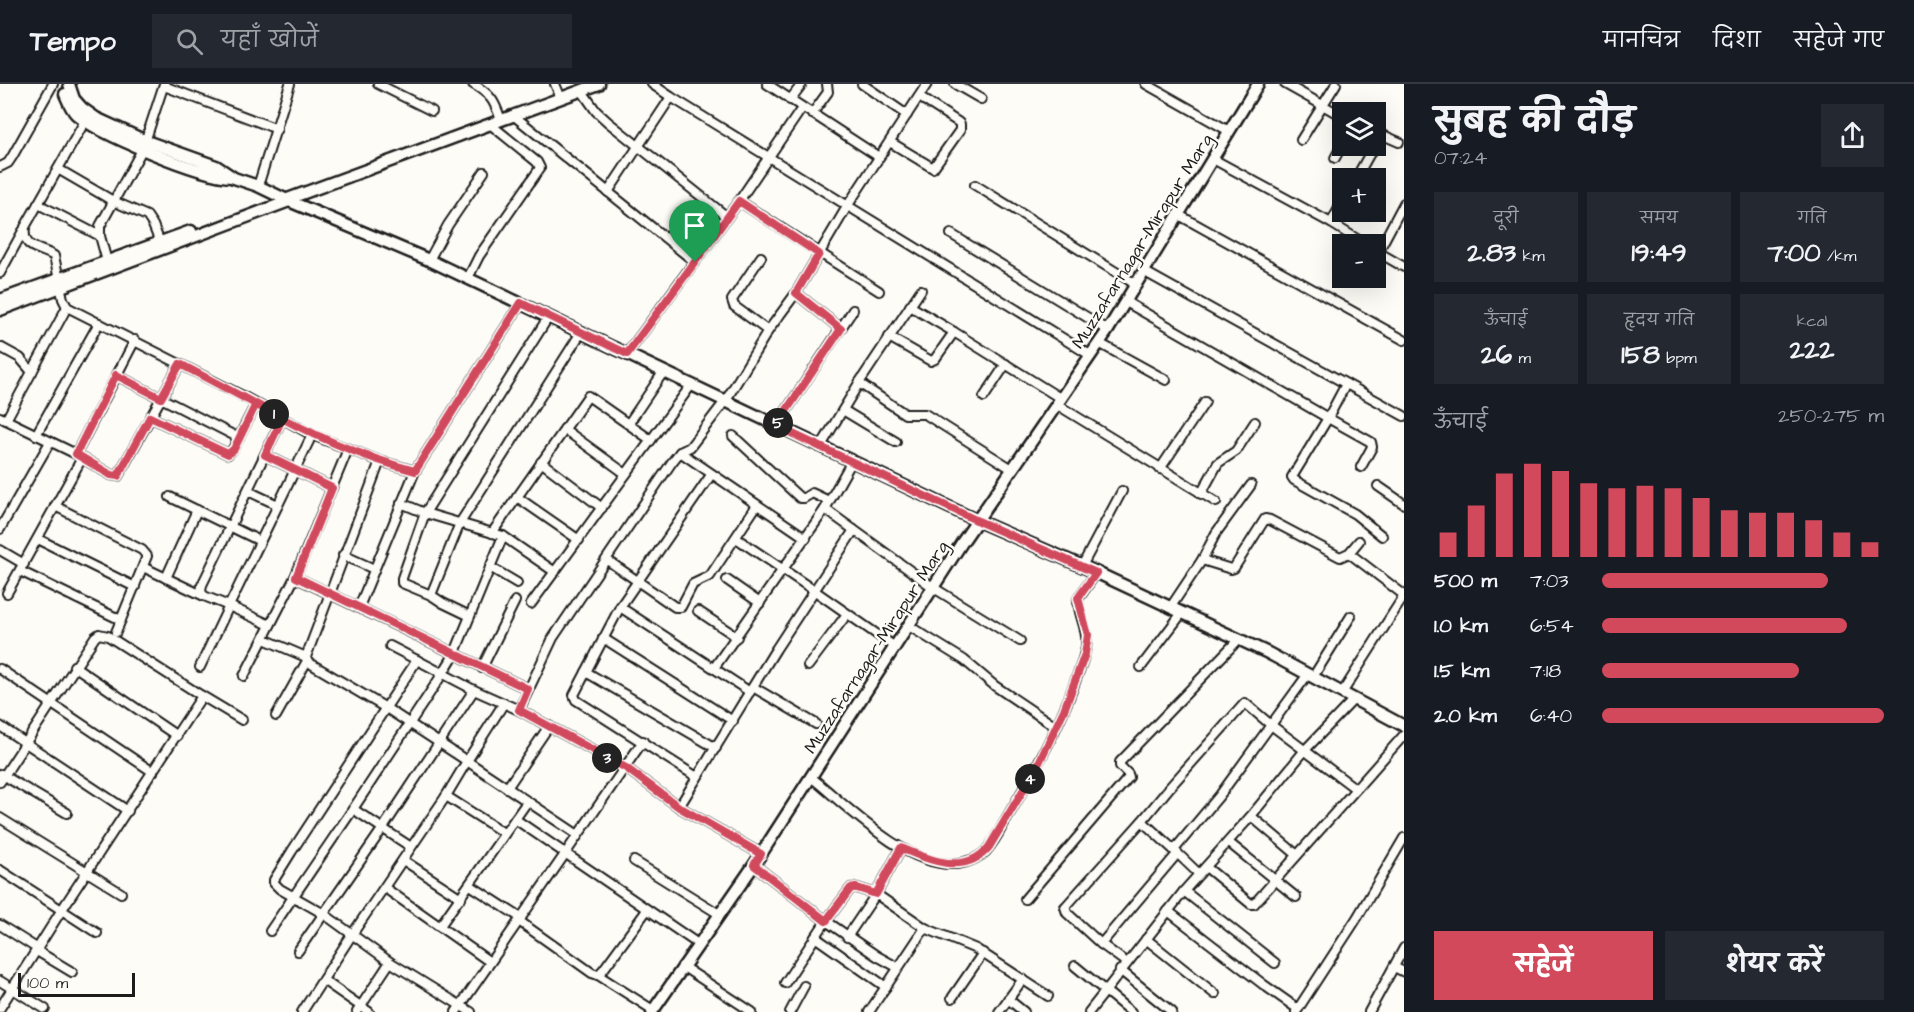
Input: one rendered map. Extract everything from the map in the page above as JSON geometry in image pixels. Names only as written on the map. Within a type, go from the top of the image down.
[{"type":"main road","points":[[62,84],[68,103],[85,121],[97,128],[145,144]]},
{"type":"main road","points":[[69,84],[74,99],[82,108],[145,144],[208,174],[234,178],[258,186],[468,278],[978,521],[1082,566],[1239,639],[1404,726]]},
{"type":"main road","points":[[0,310],[108,265],[599,84]]},
{"type":"main road","name":"Muzzafarnagar-Mirapur Marg","points":[[652,1011],[754,865],[978,521],[1108,330],[1258,84]]},
{"type":"main road","points":[[0,300],[61,283]]},
{"type":"street","points":[[0,167],[12,157],[53,84]]},
{"type":"street","points":[[258,186],[290,84]]},
{"type":"street","points":[[378,84],[432,111]]},
{"type":"street","points":[[468,278],[479,256],[540,168],[537,162],[496,122],[495,102],[473,84]]},
{"type":"street","points":[[482,90],[492,84]]},
{"type":"street","points":[[555,84],[561,98]]},
{"type":"street","points":[[652,84],[1090,355]]},
{"type":"street","points":[[767,84],[879,158]]},
{"type":"street","points":[[790,100],[801,84]]},
{"type":"street","points":[[812,114],[828,92],[827,84]]},
{"type":"street","points":[[862,84],[907,115]]},
{"type":"street","points":[[519,710],[553,638],[680,452],[690,447],[726,400],[927,84]]},
{"type":"street","points":[[954,84],[981,99]]},
{"type":"street","points":[[1146,84],[1229,131]]},
{"type":"street","points":[[1285,84],[1332,111]]},
{"type":"street","points":[[1301,140],[1336,84]]},
{"type":"street","points":[[108,265],[100,236],[100,226],[145,144],[164,85],[277,129]]},
{"type":"street","points":[[582,91],[596,111],[727,217]]},
{"type":"street","points":[[608,192],[671,97]]},
{"type":"street","points":[[890,142],[933,168],[960,130],[958,122],[919,97]]},
{"type":"street","points":[[627,354],[739,201],[802,108]]},
{"type":"street","points":[[513,115],[695,262]]},
{"type":"street","points":[[0,273],[85,121]]},
{"type":"street","points":[[1386,136],[1399,142]]},
{"type":"street","points":[[1213,159],[1349,234]]},
{"type":"street","points":[[58,169],[113,201],[147,216],[162,245]]},
{"type":"street","points":[[429,260],[448,225],[484,172]]},
{"type":"street","points":[[975,185],[1137,285]]},
{"type":"street","points":[[739,201],[879,291]]},
{"type":"street","points":[[1386,235],[1404,203]]},
{"type":"street","points":[[38,204],[100,236]]},
{"type":"street","points":[[1179,215],[1404,340]]},
{"type":"street","points":[[25,227],[26,242],[54,256],[63,299],[67,307],[135,340],[312,435],[380,461],[415,471]]},
{"type":"street","points":[[951,234],[1108,330]]},
{"type":"street","points":[[1386,256],[1404,267]]},
{"type":"street","points":[[761,257],[732,300],[734,306],[768,332]]},
{"type":"street","points":[[1145,272],[1404,416]]},
{"type":"street","points":[[820,446],[921,290]]},
{"type":"street","points":[[796,293],[841,329]]},
{"type":"street","points":[[1126,302],[1371,442],[1372,447],[1361,467]]},
{"type":"street","points":[[359,607],[415,471],[521,303]]},
{"type":"street","points":[[910,306],[1006,364],[1160,470],[1216,502]]},
{"type":"street","points":[[67,307],[32,372],[3,418],[79,456],[111,475],[118,476],[180,364]]},
{"type":"street","points":[[776,426],[853,310]]},
{"type":"street","points":[[470,616],[401,581],[425,513],[549,316]]},
{"type":"street","points":[[36,435],[99,324]]},
{"type":"street","points":[[430,595],[460,523],[582,331]]},
{"type":"street","points":[[889,337],[931,361],[935,359],[954,332]]},
{"type":"street","points":[[7,593],[56,507],[116,375],[135,340]]},
{"type":"street","points":[[1099,343],[1166,380]]},
{"type":"street","points":[[0,347],[20,358],[32,372]]},
{"type":"street","points":[[984,397],[1006,364]]},
{"type":"street","points":[[629,423],[664,371]]},
{"type":"street","points":[[116,375],[240,438]]},
{"type":"street","points":[[859,383],[905,414],[925,414],[1012,470]]},
{"type":"street","points":[[531,604],[692,384]]},
{"type":"street","points":[[1346,384],[1293,475],[1293,479],[1354,514],[1382,536]]},
{"type":"street","points":[[492,533],[588,396],[651,440]]},
{"type":"street","points":[[1160,470],[1205,402]]},
{"type":"street","points":[[150,417],[224,453],[231,452],[256,404]]},
{"type":"street","points":[[843,410],[896,442]]},
{"type":"street","points":[[204,596],[201,592],[202,585],[282,419]]},
{"type":"street","points":[[1201,494],[1218,464],[1236,451],[1255,422]]},
{"type":"street","points":[[564,429],[626,474]]},
{"type":"street","points":[[200,667],[312,435]]},
{"type":"street","points":[[733,436],[800,498],[812,493],[854,530],[934,588],[1020,641]]},
{"type":"street","points":[[0,530],[50,442]]},
{"type":"street","points":[[244,676],[296,577],[348,449]]},
{"type":"street","points":[[680,452],[806,538]]},
{"type":"street","points":[[265,455],[332,488]]},
{"type":"street","points":[[276,716],[306,659],[380,461]]},
{"type":"street","points":[[714,668],[806,538],[852,461]]},
{"type":"street","points":[[540,462],[602,508]]},
{"type":"street","points":[[697,777],[576,700],[574,695],[620,607],[711,475]]},
{"type":"street","points":[[1170,608],[1202,560],[1216,533],[1251,485]]},
{"type":"street","points":[[1378,486],[1404,504]]},
{"type":"street","points":[[248,491],[278,506]]},
{"type":"street","points":[[1082,566],[1122,491]]},
{"type":"street","points":[[170,497],[260,541]]},
{"type":"street","points":[[518,497],[579,540]]},
{"type":"street","points":[[401,503],[425,513],[503,537],[555,572]]},
{"type":"street","points":[[607,560],[675,607],[681,607],[693,584],[710,576],[756,506]]},
{"type":"street","points":[[56,507],[142,550],[147,556],[116,632]]},
{"type":"street","points":[[166,578],[197,510]]},
{"type":"street","points":[[1202,560],[1233,569],[1263,520],[1268,519],[1336,556],[1342,557],[1349,553],[1359,541]]},
{"type":"street","points":[[679,807],[854,530]]},
{"type":"street","points":[[270,931],[354,809],[454,655],[503,537]]},
{"type":"street","points":[[736,538],[895,647]]},
{"type":"street","points":[[38,539],[135,587]]},
{"type":"street","points":[[0,550],[22,567],[121,620]]},
{"type":"street","points":[[1342,693],[1404,596],[1349,553]]},
{"type":"street","points":[[343,555],[374,569]]},
{"type":"street","points":[[143,567],[270,625]]},
{"type":"street","points":[[490,567],[517,583]]},
{"type":"street","points":[[812,777],[901,848],[934,861],[955,864],[973,860],[985,852],[1036,769],[1071,693],[1087,644],[1087,631],[1078,598],[1096,573]]},
{"type":"street","points":[[296,577],[528,689]]},
{"type":"street","points":[[727,580],[760,603]]},
{"type":"street","points":[[482,668],[515,601]]},
{"type":"street","points":[[620,607],[714,668],[816,724]]},
{"type":"street","points":[[698,611],[736,637]]},
{"type":"street","points":[[1141,667],[1182,613]]},
{"type":"street","points":[[808,666],[847,614]]},
{"type":"street","points":[[1101,944],[1220,795],[1310,676],[1351,616]]},
{"type":"street","points":[[909,626],[964,660],[1001,690],[1056,727]]},
{"type":"street","points":[[67,813],[1,777],[26,744],[95,637],[103,634],[242,720]]},
{"type":"street","points":[[603,638],[733,721]]},
{"type":"street","points":[[264,639],[306,659],[386,708],[578,835]]},
{"type":"street","points":[[1025,899],[1129,777],[1120,766],[1120,762],[1239,639]]},
{"type":"street","points":[[390,646],[474,690],[519,710],[626,768],[679,807],[761,854]]},
{"type":"street","points":[[417,660],[274,883],[280,889],[324,914],[351,936],[459,1008],[471,1012]]},
{"type":"street","points":[[75,666],[177,736]]},
{"type":"street","points":[[0,669],[153,771]]},
{"type":"street","points":[[586,672],[716,748]]},
{"type":"street","points":[[298,951],[474,690]]},
{"type":"street","points":[[0,1008],[61,910],[202,696]]},
{"type":"street","points":[[1089,1012],[1184,891],[1251,816],[1305,750],[1354,699]]},
{"type":"street","points":[[302,1012],[446,796],[504,703]]},
{"type":"street","points":[[1127,963],[1101,944],[1068,913],[1065,907],[1244,704],[1247,704],[1271,725],[1356,789]]},
{"type":"street","points":[[0,726],[128,811]]},
{"type":"street","points":[[507,788],[549,726]]},
{"type":"street","points":[[1206,867],[1251,904],[1254,904],[1404,735]]},
{"type":"street","points":[[459,1008],[643,741]]},
{"type":"street","points":[[446,796],[504,833]]},
{"type":"street","points":[[440,926],[527,801]]},
{"type":"street","points":[[354,809],[411,847]]},
{"type":"street","points":[[1251,816],[1296,854]]},
{"type":"street","points":[[0,818],[121,893]]},
{"type":"street","points":[[515,819],[698,944]]},
{"type":"street","points":[[1142,821],[1199,874]]},
{"type":"street","points":[[1168,911],[1297,1010],[1357,918],[1404,838]]},
{"type":"street","points":[[1228,842],[1296,897]]},
{"type":"street","points":[[847,937],[876,894],[901,848]]},
{"type":"street","points":[[403,860],[461,898]]},
{"type":"street","points":[[634,861],[719,914]]},
{"type":"street","points":[[754,865],[847,937],[897,967]]},
{"type":"street","points":[[0,870],[97,933]]},
{"type":"street","points":[[470,885],[652,1011]]},
{"type":"street","points":[[385,888],[490,962]]},
{"type":"street","points":[[785,983],[851,888],[857,888],[876,894],[925,928],[956,939],[983,953],[1048,996]]},
{"type":"street","points":[[1184,891],[1275,963]]},
{"type":"street","points":[[598,975],[646,910]]},
{"type":"street","points":[[0,925],[72,972]]},
{"type":"street","points":[[869,1012],[925,928]]},
{"type":"street","points":[[815,937],[886,987]]},
{"type":"street","points":[[1146,939],[1215,994]]},
{"type":"street","points":[[1369,1012],[1404,948]]},
{"type":"street","points":[[952,998],[983,953]]},
{"type":"street","points":[[358,1009],[390,962]]},
{"type":"street","points":[[682,966],[741,1009],[752,1012]]},
{"type":"street","points":[[1075,966],[1131,1012]]},
{"type":"street","points":[[1394,967],[1404,972]]},
{"type":"street","points":[[1120,970],[1172,1012]]},
{"type":"street","points":[[999,1012],[1023,979]]},
{"type":"street","points":[[323,980],[358,1009],[369,1012]]},
{"type":"street","points":[[0,981],[45,1009]]},
{"type":"street","points":[[790,1012],[804,986]]},
{"type":"street","points":[[1008,999],[1024,1012]]},
{"type":"route","points":[[695,262],[627,354],[521,303],[415,471],[380,461],[312,435],[282,419],[256,404],[234,449],[228,454],[150,417],[118,476],[111,475],[76,454],[116,375],[161,398],[180,364],[239,394],[282,419],[265,455],[332,488],[296,577],[528,689],[519,710],[626,768],[679,807],[761,854],[754,865],[826,921],[851,888],[876,894],[901,848],[934,861],[955,864],[973,860],[989,847],[1036,769],[1071,693],[1085,654],[1088,635],[1078,598],[1096,573],[978,521],[776,426],[841,329],[796,293],[819,254],[739,201],[695,262]]}]
